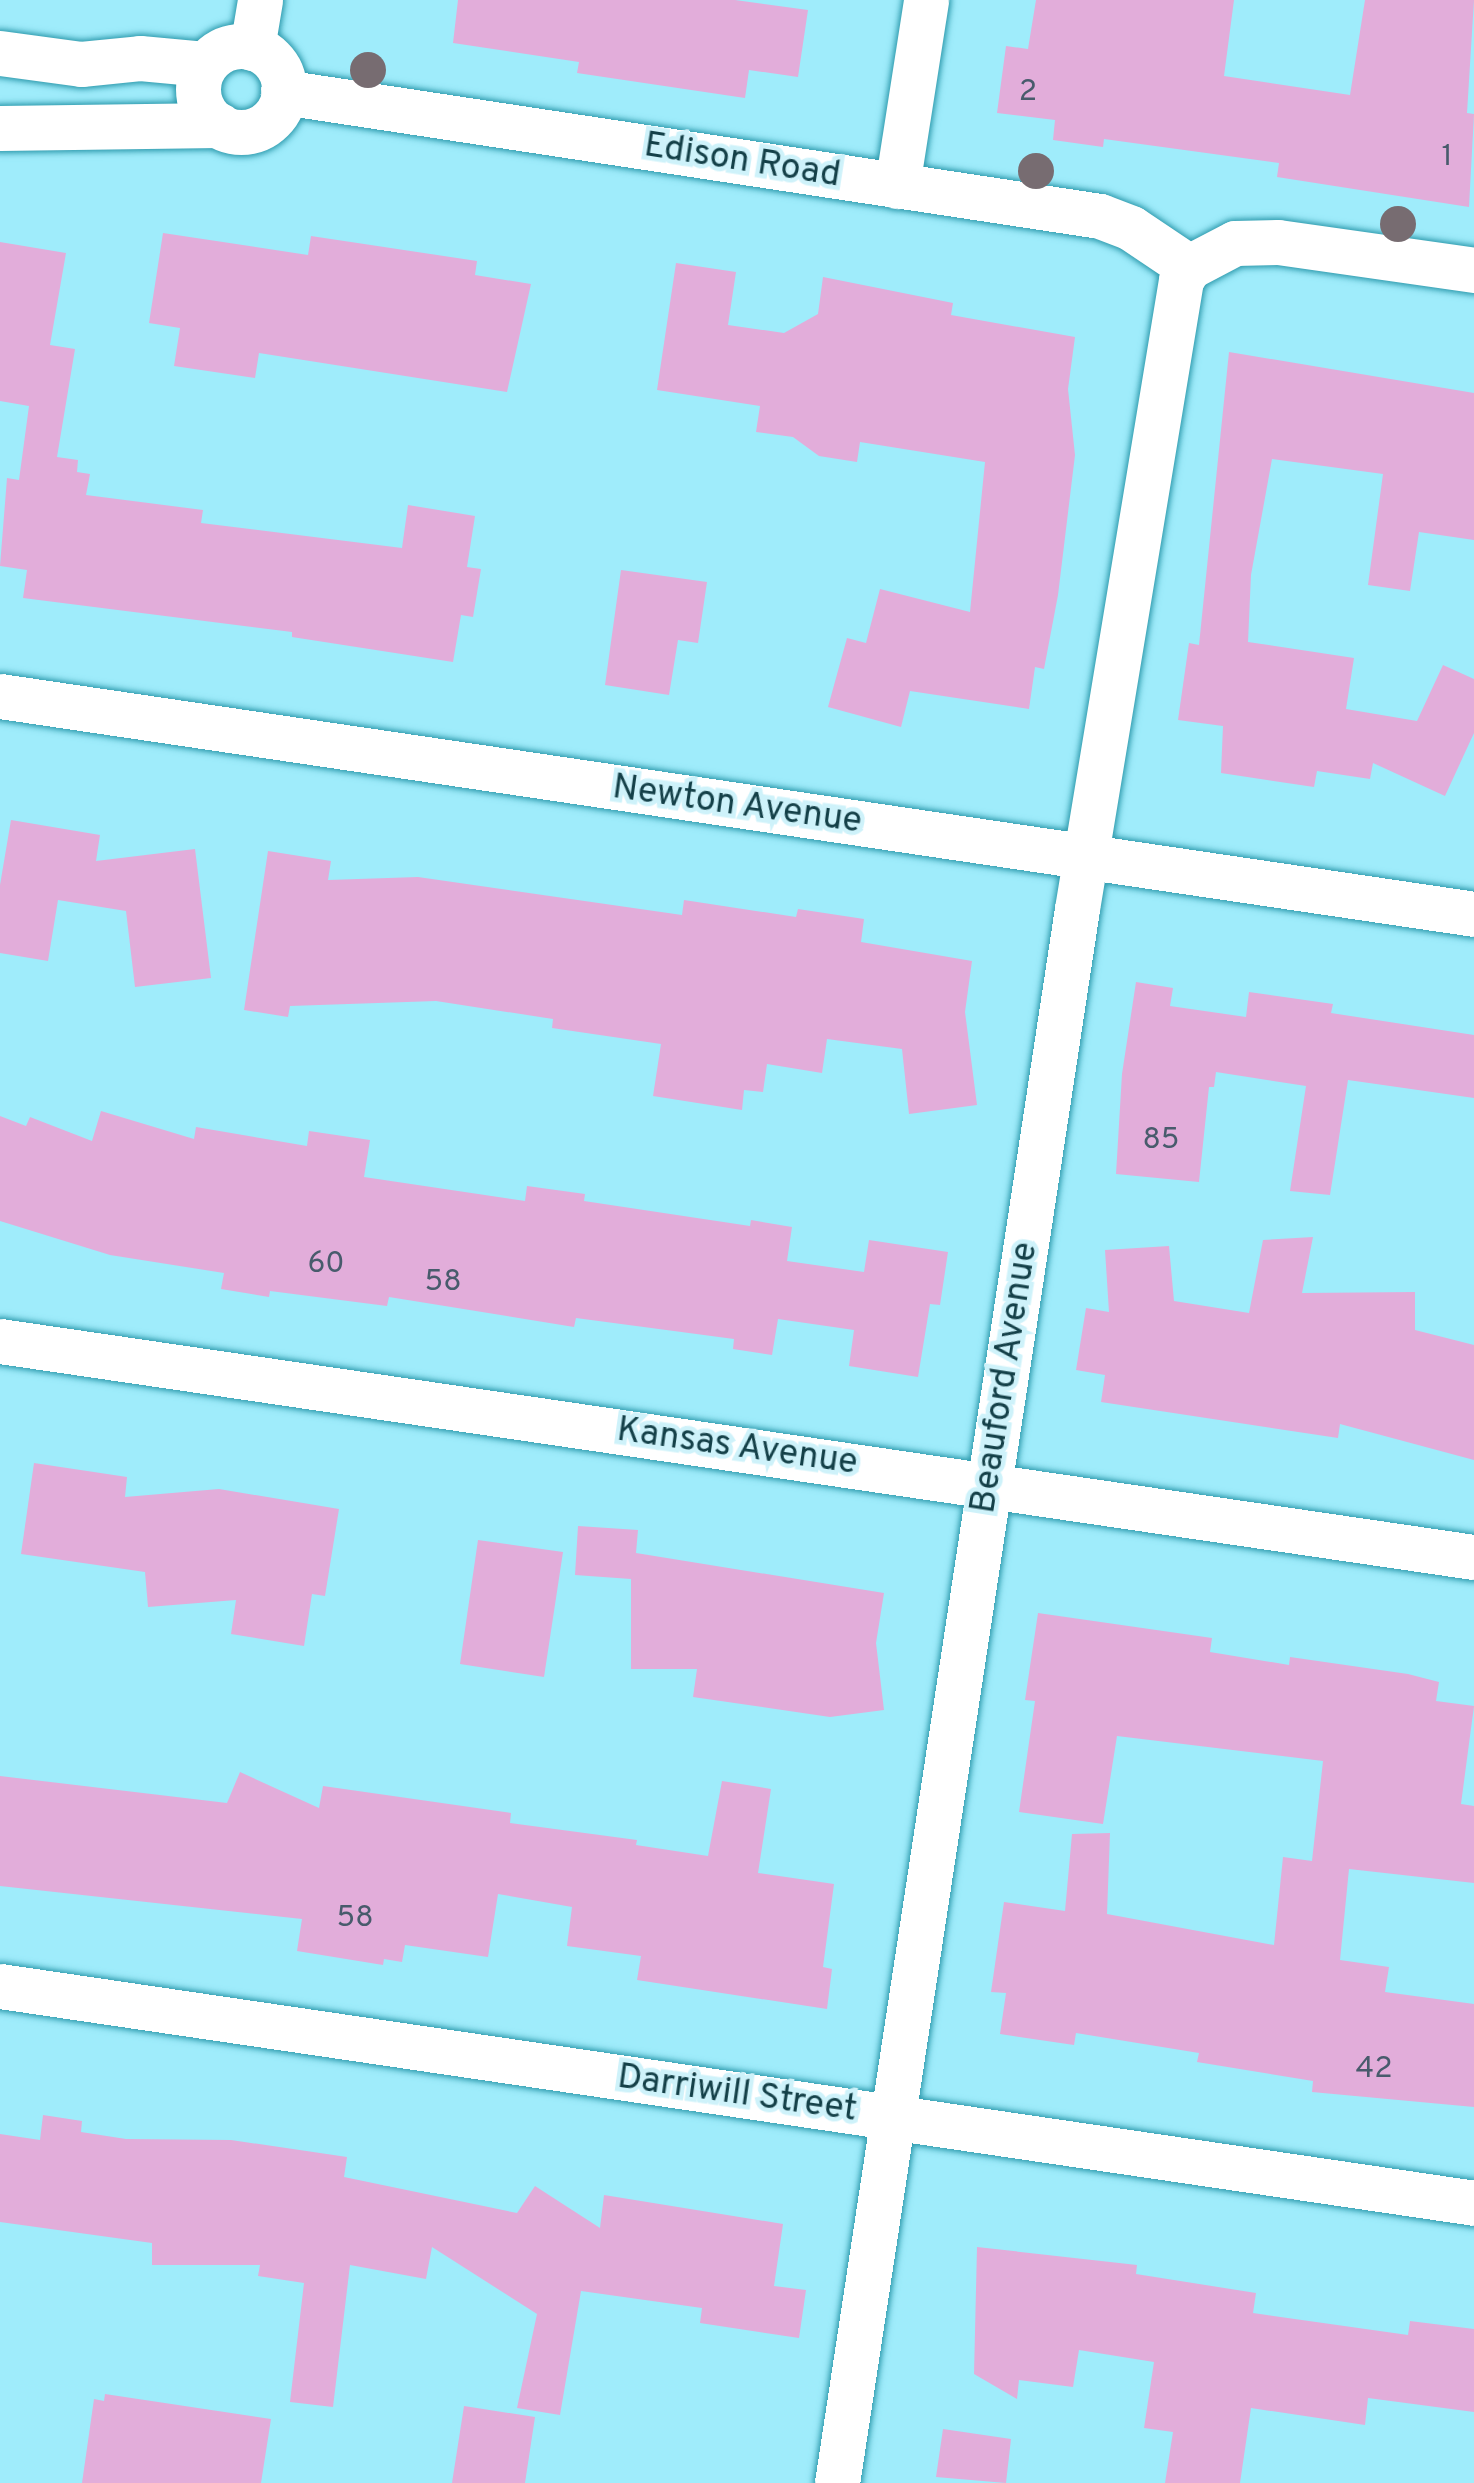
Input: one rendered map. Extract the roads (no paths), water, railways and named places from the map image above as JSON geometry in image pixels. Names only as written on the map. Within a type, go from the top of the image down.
[{"type":"street","points":[[252,48],[260,0]]},
{"type":"street","points":[[897,186],[926,0]]},
{"type":"street","points":[[252,48],[276,64],[283,92],[272,119],[260,127],[232,131],[219,125],[200,105],[199,77],[205,64],[226,49],[252,48]]},
{"type":"street","points":[[0,53],[80,64],[140,58],[205,64]]},
{"type":"street","name":"Edison Road","points":[[283,92],[1100,216],[1131,229],[1186,271]]},
{"type":"street","points":[[0,128],[219,125]]},
{"type":"street","points":[[1186,271],[1235,243],[1278,242],[1474,269]]},
{"type":"street","name":"Beauford Avenue","points":[[837,2483],[1085,857],[1186,271]]},
{"type":"street","name":"Newton Avenue","points":[[0,696],[1474,914]]},
{"type":"street","name":"Kansas Avenue","points":[[0,1340],[1474,1557]]},
{"type":"street","name":"Darriwill Street","points":[[0,1986],[1474,2203]]}]
